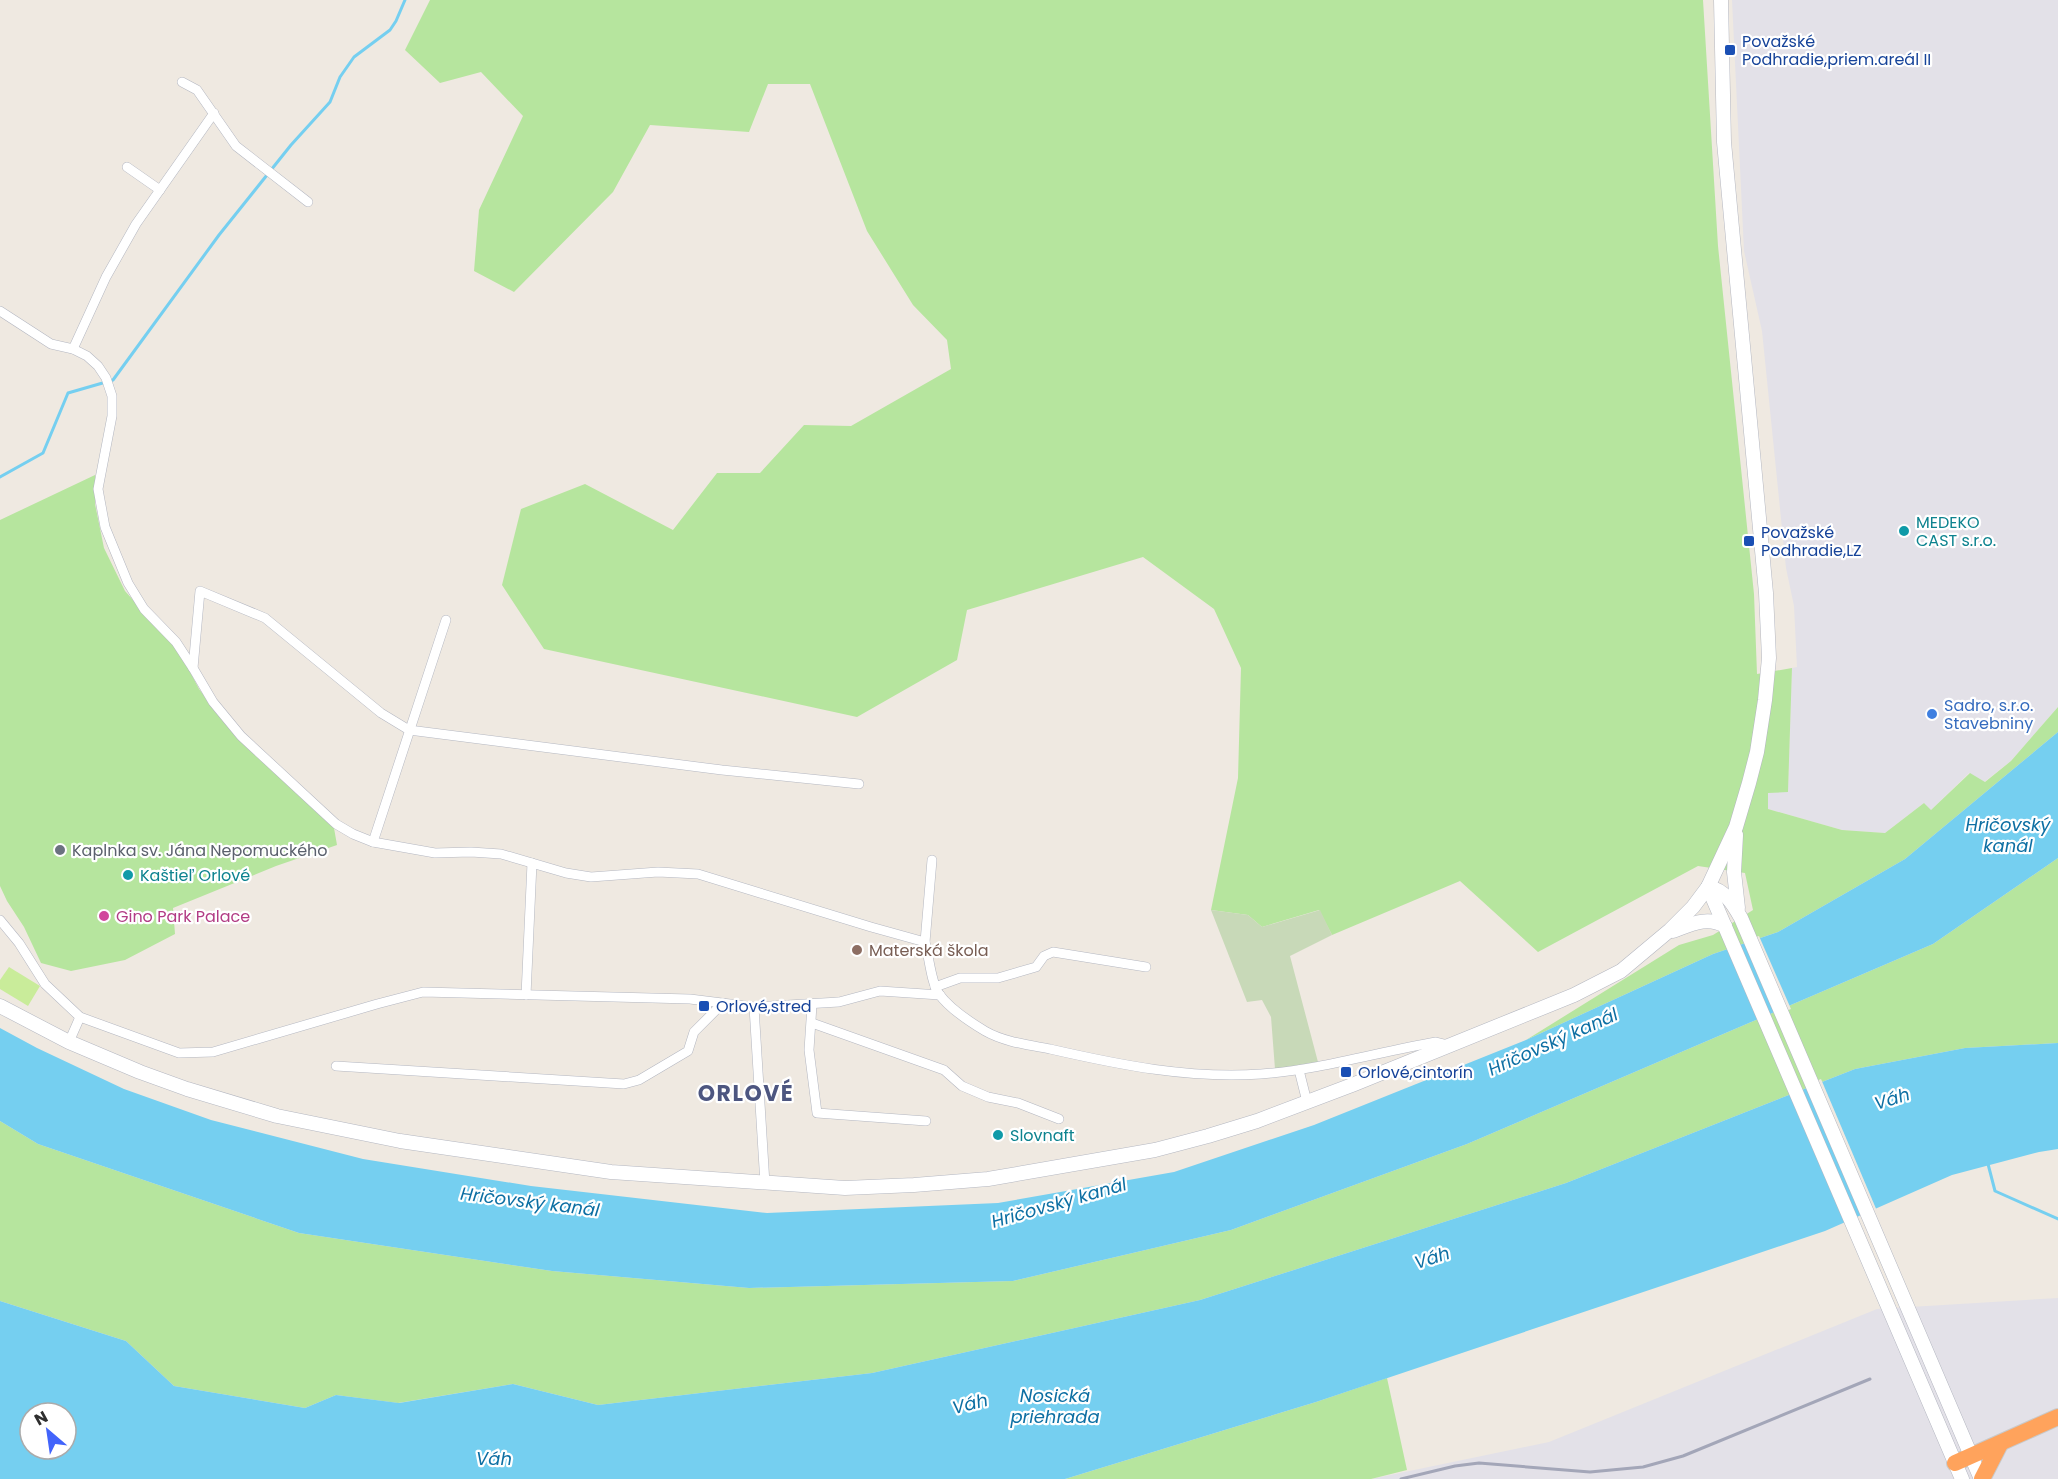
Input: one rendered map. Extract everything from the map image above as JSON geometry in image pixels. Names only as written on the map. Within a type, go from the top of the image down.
[{"type":"highway","points":[[1955,1463],[2058,1417]]},
{"type":"highway","points":[[1981,1479],[2000,1444]]},
{"type":"main road","points":[[0,1006],[69,1042],[140,1072],[187,1089],[310,1124],[400,1142],[611,1172],[845,1188],[988,1179],[1155,1150],[1208,1136],[1257,1121],[1450,1046],[1574,995],[1612,976],[1668,933],[1693,907],[1708,887],[1736,827],[1757,752],[1765,700],[1769,658],[1766,593],[1725,142],[1721,0]]},
{"type":"main road","points":[[1736,827],[1734,872],[1736,895],[1743,924]]},
{"type":"main road","points":[[1708,887],[1722,892],[1730,900],[1743,924],[1981,1479]]},
{"type":"main road","points":[[1708,887],[1962,1479]]},
{"type":"main road","points":[[1668,933],[1701,921],[1714,921],[1727,931]]},
{"type":"street","points":[[182,82],[197,90],[236,146],[308,202]]},
{"type":"street","points":[[73,349],[106,277],[136,224],[214,113]]},
{"type":"street","points":[[127,167],[160,190]]},
{"type":"street","points":[[0,311],[51,344],[73,349],[87,356],[98,366],[107,381],[112,396],[112,416],[98,489],[105,527],[128,584],[144,609],[176,642],[213,702],[241,736],[336,824],[352,834],[373,842],[435,853],[501,854],[566,873],[591,877],[658,872],[698,874],[925,942]]},
{"type":"street","points":[[193,668],[200,591],[265,618],[381,713],[409,730],[722,770],[859,784]]},
{"type":"street","points":[[373,842],[446,620]]},
{"type":"street","points":[[932,860],[925,942],[937,991],[964,1016],[986,1032],[1007,1040],[1110,1063],[1176,1073],[1227,1075],[1299,1070],[1436,1042],[1450,1046]]},
{"type":"street","points":[[526,995],[532,863]]},
{"type":"street","points":[[0,920],[19,943],[45,984],[80,1017],[179,1053],[213,1052],[423,992],[690,999],[754,1007],[812,1005],[839,1002],[880,991],[937,991],[960,978],[998,978],[1036,967],[1044,956],[1053,952],[1146,967]]},
{"type":"street","points":[[336,1066],[624,1084],[639,1080],[688,1051],[694,1032],[723,1003]]},
{"type":"street","points":[[812,1005],[809,1050],[817,1113],[926,1121]]},
{"type":"street","points":[[754,1007],[765,1184]]},
{"type":"street","points":[[69,1042],[80,1017]]},
{"type":"street","points":[[812,1023],[944,1070],[962,1086],[988,1097],[1018,1103],[1059,1119]]},
{"type":"street","points":[[1299,1070],[1306,1102]]},
{"type":"shaded area","points":[[1732,0],[2058,0],[2058,707],[2011,761],[1984,782],[1969,773],[1930,811],[1924,803],[1885,833],[1842,830],[1768,809],[1768,793],[1788,791],[1792,668],[1797,667],[1794,606],[1786,568],[1762,331],[1744,251]]},
{"type":"shaded area","points":[[2058,1298],[2058,1479],[1371,1479],[1549,1442],[1877,1309]]},
{"type":"green space","points":[[430,0],[1703,0],[1718,246],[1754,594],[1757,674],[1792,668],[1788,792],[1768,793],[1768,809],[1842,830],[1885,833],[1924,803],[1931,810],[1970,773],[1985,782],[2011,761],[2058,707],[2058,732],[1905,859],[1778,932],[1713,954],[1526,1040],[1679,945],[1713,935],[1753,910],[1745,873],[1698,866],[1538,952],[1460,881],[1332,935],[1319,910],[1262,927],[1248,915],[1211,910],[1238,778],[1241,668],[1214,609],[1143,557],[967,610],[957,660],[857,717],[544,649],[502,585],[521,509],[585,484],[673,530],[717,473],[760,473],[804,425],[851,426],[951,369],[947,340],[913,305],[867,231],[810,84],[768,84],[749,132],[650,125],[613,192],[514,292],[474,271],[479,210],[523,116],[481,72],[440,83],[405,50]]},
{"type":"green space","points":[[95,475],[95,504],[104,548],[125,591],[174,646],[199,689],[238,739],[334,828],[337,845],[276,866],[173,908],[175,934],[125,960],[71,971],[41,963],[24,927],[0,886],[0,520]]},
{"type":"green space","points":[[2058,858],[2058,1043],[1965,1048],[1855,1069],[1566,1183],[1200,1300],[872,1373],[598,1405],[513,1384],[398,1403],[336,1395],[305,1408],[174,1386],[126,1341],[0,1301],[0,1121],[38,1144],[299,1233],[552,1271],[749,1288],[1013,1281],[1231,1230],[1467,1144],[1933,944]]},
{"type":"green space","points":[[1211,910],[1248,915],[1262,927],[1320,910],[1332,935],[1290,956],[1318,1062],[1275,1069],[1271,1017],[1262,1000],[1247,1002]]},
{"type":"green space","points":[[9,967],[40,986],[28,1006],[0,989],[0,980]]},
{"type":"green space","points":[[1387,1378],[1407,1470],[1371,1479],[1065,1479],[1316,1402]]},
{"type":"water","name":"Hričovský kanál","points":[[2058,732],[2058,858],[1933,944],[1467,1144],[1231,1230],[1013,1281],[749,1288],[552,1271],[299,1233],[38,1144],[0,1121],[0,1028],[124,1089],[211,1120],[363,1159],[531,1186],[767,1213],[998,1203],[1174,1172],[1314,1125],[1526,1040],[1713,954],[1778,932],[1905,859]]},
{"type":"water","name":"Nosická priehrada","points":[[2058,1043],[2058,1149],[1952,1175],[1825,1231],[1316,1402],[1065,1479],[0,1479],[0,1301],[126,1341],[174,1386],[305,1408],[336,1395],[399,1403],[513,1384],[598,1405],[872,1373],[1200,1300],[1566,1183],[1855,1069],[1965,1048]]},
{"type":"pier","points":[[1759,936],[1791,1009],[1776,1015],[1744,941]]},
{"type":"pier","points":[[1821,1079],[1877,1211],[1862,1217],[1806,1085]]},
{"type":"waterway","points":[[0,477],[43,453],[68,393],[113,380],[219,235],[291,145],[330,102],[340,77],[354,57],[390,30],[405,0]]},
{"type":"waterway","points":[[1988,1164],[1995,1191],[2058,1219]]},
{"type":"railway","points":[[1401,1479],[1455,1466],[1479,1463],[1590,1472],[1643,1467],[1683,1456],[1870,1379]]},
{"type":"place","name":"Považské Podhradie,priem.areál II","points":[[1730,50]]},
{"type":"place","name":"MEDEKO CAST s.r.o.","points":[[1904,531]]},
{"type":"place","name":"Považské Podhradie,LZ","points":[[1749,541]]},
{"type":"place","name":"Sadro, s.r.o. Stavebniny","points":[[1932,714]]},
{"type":"place","name":"Kaplnka sv. Jána Nepomuckého","points":[[60,850]]},
{"type":"place","name":"Kaštieľ Orlové","points":[[128,875]]},
{"type":"place","name":"Gino Park Palace","points":[[104,916]]},
{"type":"place","name":"Materská škola","points":[[857,950]]},
{"type":"place","name":"Orlové,stred","points":[[704,1006]]},
{"type":"place","name":"Orlové,cintorín","points":[[1346,1072]]},
{"type":"place","name":"Slovnaft","points":[[998,1135]]},
{"type":"district","name":"ORLOVÉ","points":[[746,1093]]},
{"type":"water label","name":"Váh","points":[[1892,1099]]},
{"type":"water label","name":"Váh","points":[[1432,1258]]},
{"type":"water label","name":"Váh","points":[[970,1404]]},
{"type":"water label","name":"Váh","points":[[494,1459]]}]
